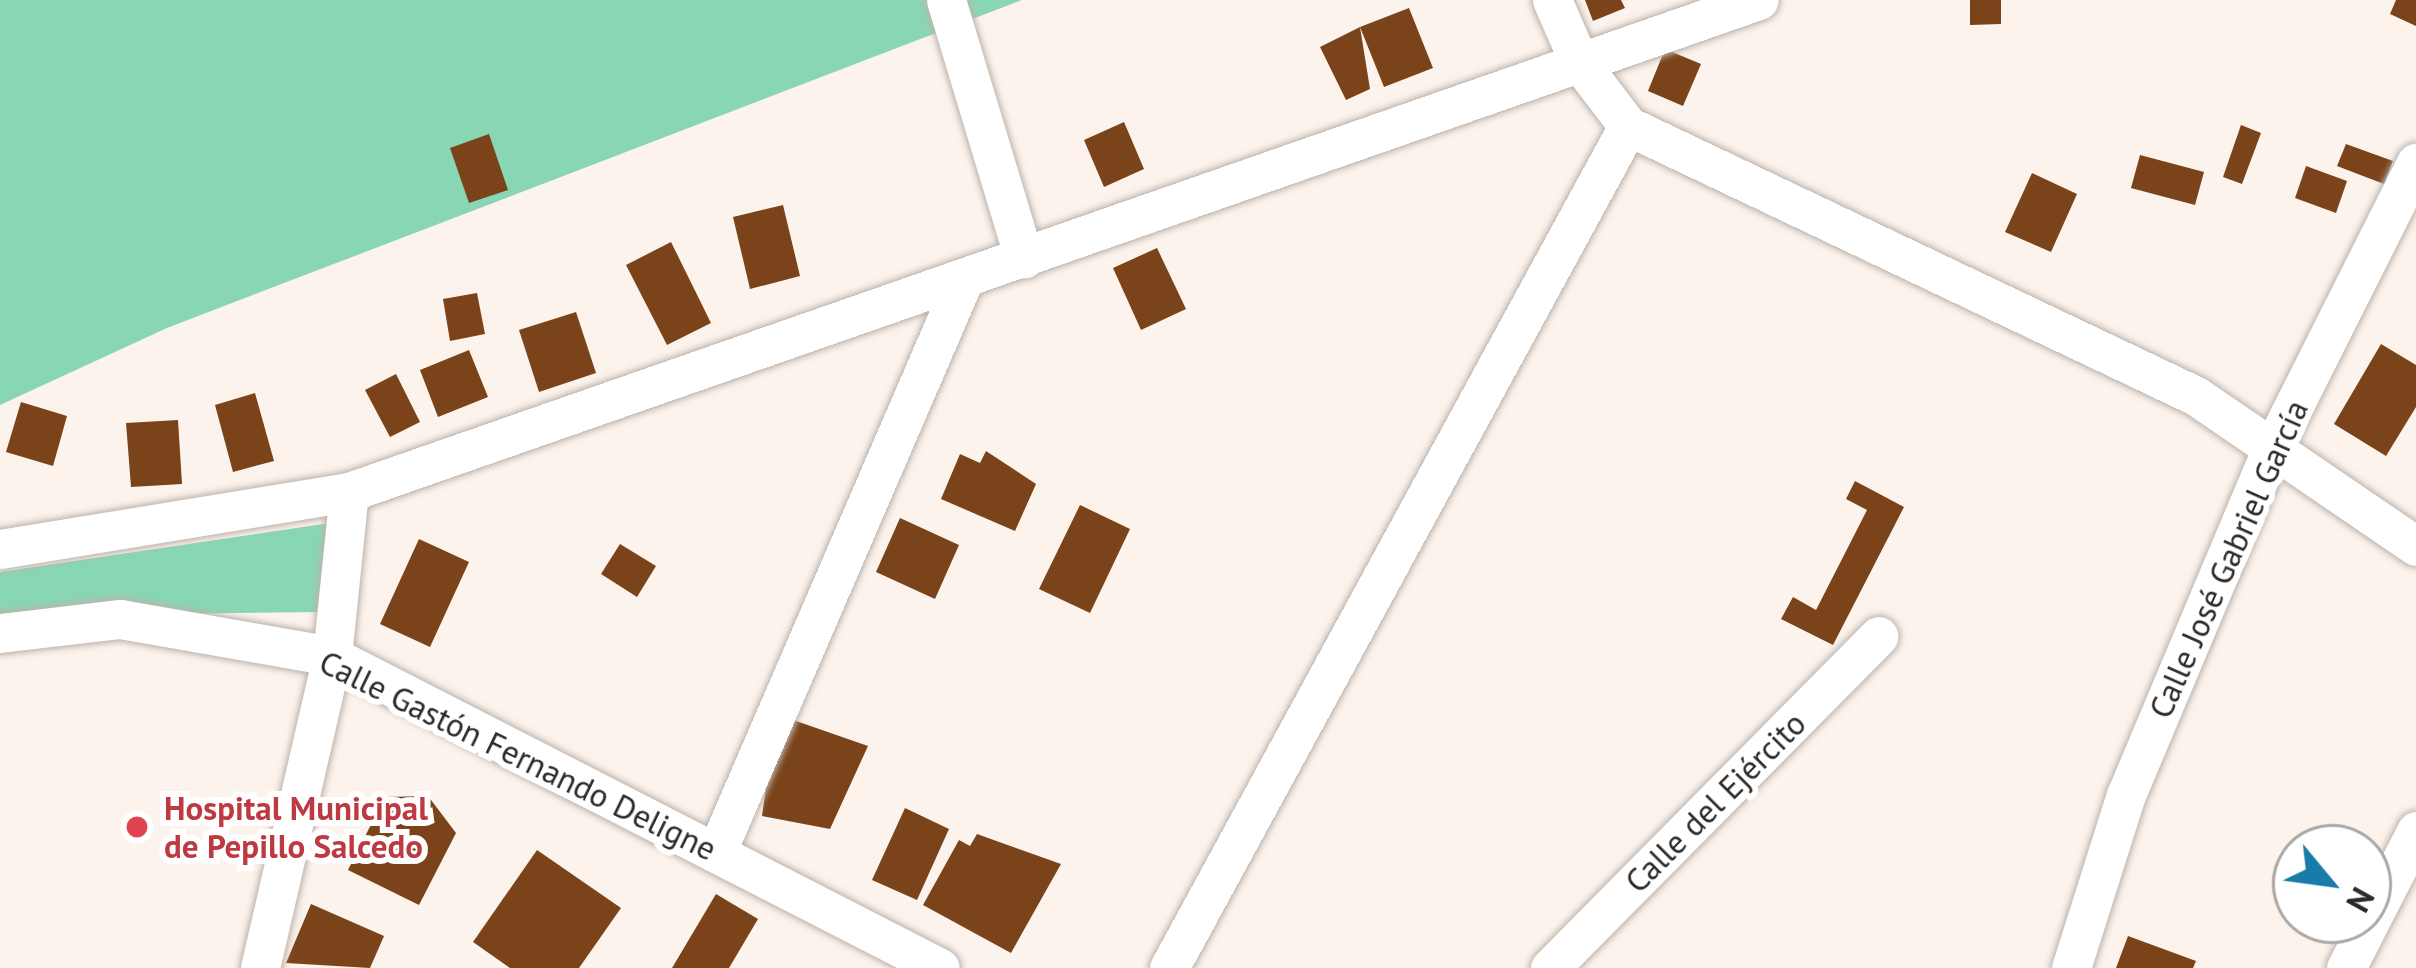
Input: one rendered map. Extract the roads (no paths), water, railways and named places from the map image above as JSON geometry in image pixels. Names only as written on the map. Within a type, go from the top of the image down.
[{"type":"street","points":[[946,0],[1024,258]]},
{"type":"street","points":[[1552,0],[1579,62],[1628,126],[2196,396],[2270,453],[2416,546]]},
{"type":"street","points":[[0,550],[349,492],[1759,0]]},
{"type":"street","points":[[1169,968],[1628,126]]},
{"type":"street","name":"Calle José Gabriel García","points":[[2071,968],[2126,795],[2270,453],[2416,163]]},
{"type":"street","points":[[716,853],[964,279]]},
{"type":"street","points":[[260,968],[332,656],[349,492]]},
{"type":"street","name":"Calle Gastón Fernando Deligne","points":[[0,633],[120,619],[332,656],[940,968]]},
{"type":"street","name":"Calle del Ejército","points":[[1550,968],[1879,636]]},
{"type":"street","points":[[2346,968],[2416,831]]},
{"type":"place","name":"Hospital Municipal de Pepillo Salcedo","points":[[137,827]]}]
